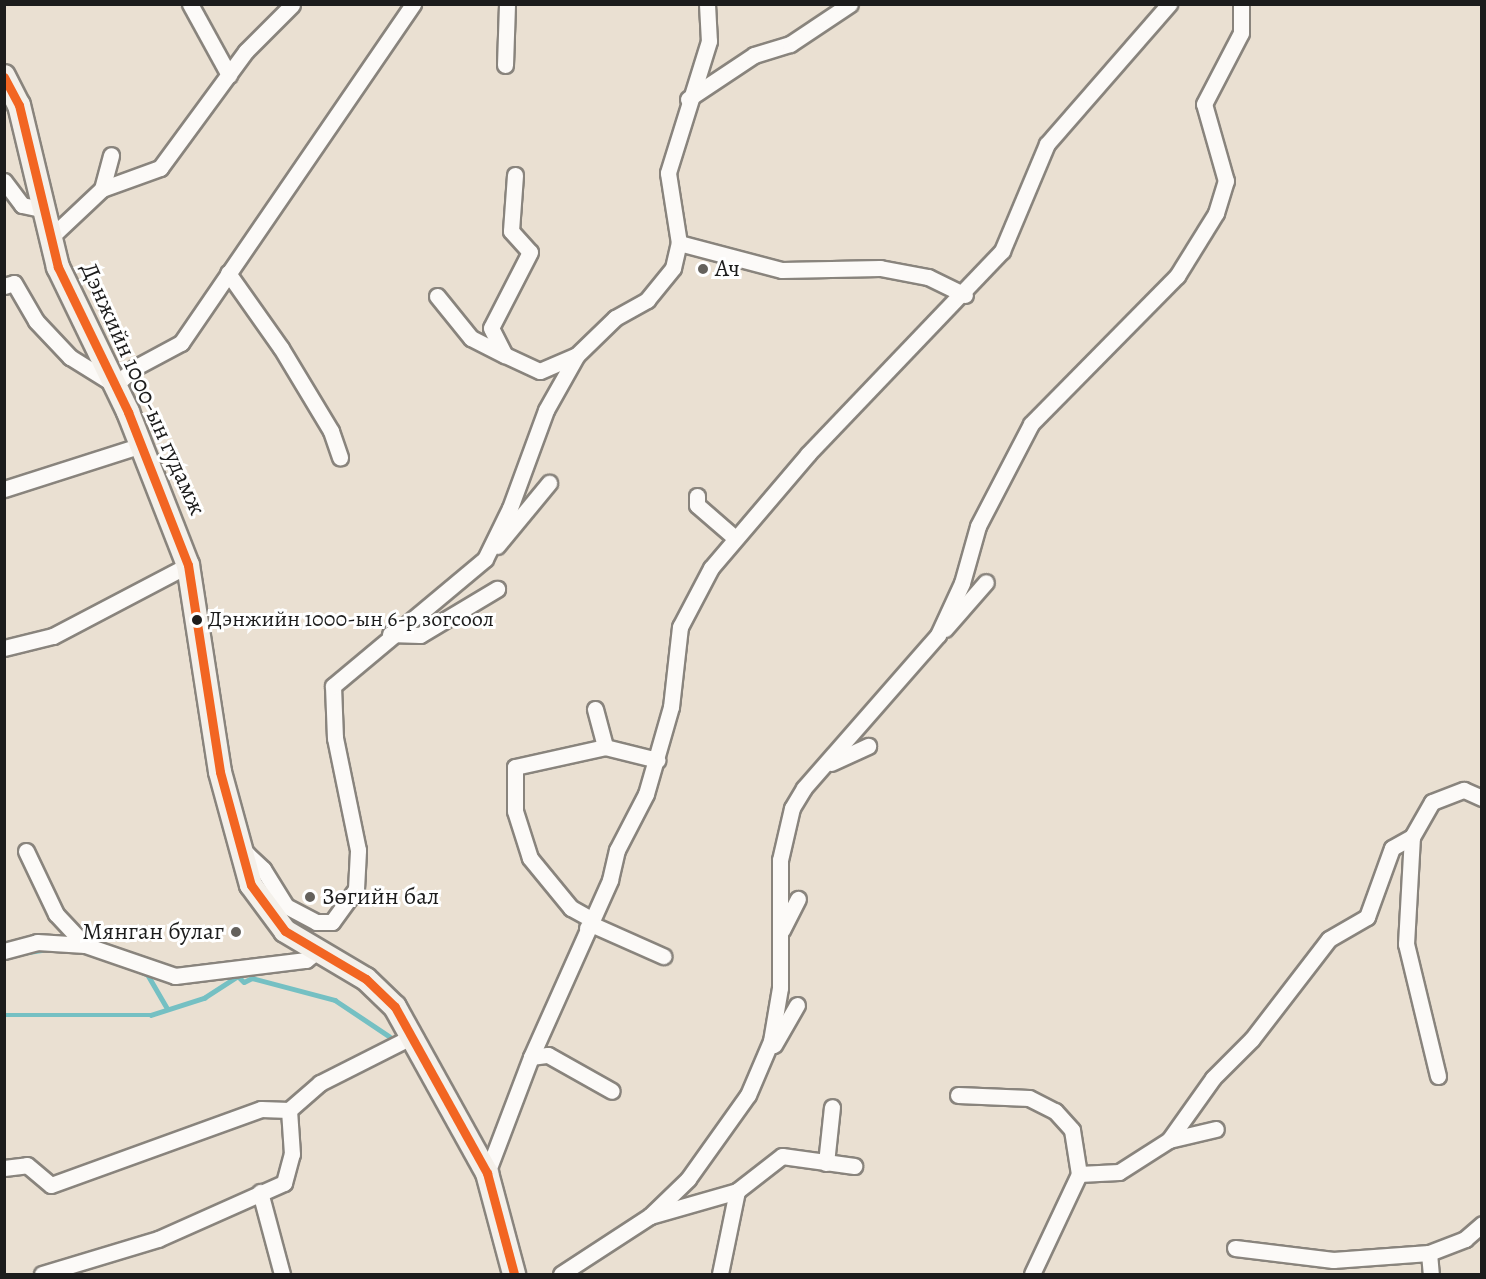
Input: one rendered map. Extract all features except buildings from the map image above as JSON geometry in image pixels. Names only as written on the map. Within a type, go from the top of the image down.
[{"type":"main road","name":"Дэнжийн 1000-ын гудамж","points":[[4,76],[19,105],[51,237],[70,299],[115,385],[142,445],[188,565],[207,709],[241,857],[270,912],[285,931],[366,979],[395,1007],[487,1173],[514,1275]]},
{"type":"street","points":[[190,4],[229,75]]},
{"type":"street","points":[[4,286],[14,283],[36,321],[70,357],[115,385],[136,367],[181,343],[413,4]]},
{"type":"street","points":[[505,65],[507,4]]},
{"type":"street","points":[[485,559],[510,508],[546,410],[577,356],[615,318],[646,300],[673,268],[679,243],[668,173],[688,99],[709,41],[707,4]]},
{"type":"street","points":[[688,99],[754,55],[790,44],[850,4]]},
{"type":"street","points":[[487,1173],[531,1057],[657,760],[671,707],[680,627],[734,537],[964,295],[1002,251],[1047,144],[1169,4]]},
{"type":"street","points":[[938,635],[962,583],[978,526],[1031,424],[1177,276],[1216,213],[1226,181],[1204,104],[1241,33],[1241,4]]},
{"type":"street","points":[[51,237],[102,189],[160,168],[229,75],[292,5]]},
{"type":"street","points":[[102,189],[111,154]]},
{"type":"street","points":[[505,355],[491,328],[530,252],[511,231],[515,175]]},
{"type":"street","points":[[4,181],[22,205],[46,210]]},
{"type":"street","points":[[679,243],[782,270],[880,268],[928,278],[964,295]]},
{"type":"street","points":[[228,273],[281,348],[331,431],[340,458]]},
{"type":"street","points":[[437,296],[471,339],[540,371],[577,356]]},
{"type":"street","points":[[4,489],[142,445]]},
{"type":"street","points":[[241,857],[248,854],[264,869],[286,906],[316,922],[332,922],[356,889],[358,850],[335,738],[333,686],[390,634],[454,590],[485,559],[549,483]]},
{"type":"street","points":[[697,496],[697,505],[734,537]]},
{"type":"street","points":[[4,648],[53,636],[188,565]]},
{"type":"street","points":[[561,1275],[650,1216],[688,1179],[733,1116],[754,1065],[771,1041],[780,988],[780,860],[792,808],[821,769],[986,582]]},
{"type":"street","points":[[390,634],[420,635],[497,589]]},
{"type":"street","points":[[595,709],[605,747]]},
{"type":"street","points":[[821,769],[868,746]]},
{"type":"street","points":[[657,760],[605,747],[515,767],[515,811],[530,858],[571,908],[589,924],[663,956]]},
{"type":"street","points":[[1438,1076],[1406,944],[1412,837],[1432,802],[1464,790],[1482,798]]},
{"type":"street","points":[[1169,1140],[1213,1078],[1252,1039],[1329,939],[1367,917],[1392,848],[1412,837]]},
{"type":"street","points":[[26,851],[56,914],[85,945]]},
{"type":"street","points":[[779,936],[798,899]]},
{"type":"street","points":[[4,951],[37,942],[85,945],[175,976],[306,960],[317,951]]},
{"type":"street","points":[[754,1065],[797,1005]]},
{"type":"street","points":[[4,1168],[27,1165],[51,1185],[261,1109],[289,1110],[320,1083],[411,1037]]},
{"type":"street","points":[[531,1057],[548,1055],[612,1091]]},
{"type":"street","points":[[958,1095],[1029,1098],[1055,1111],[1072,1130],[1079,1174],[1032,1275]]},
{"type":"street","points":[[826,1163],[832,1107]]},
{"type":"street","points":[[42,1275],[158,1239],[284,1183],[292,1154],[289,1110]]},
{"type":"street","points":[[1079,1174],[1119,1172],[1169,1140],[1216,1129]]},
{"type":"street","points":[[650,1216],[737,1191],[782,1156],[854,1166]]},
{"type":"street","points":[[720,1275],[737,1191]]},
{"type":"street","points":[[260,1192],[282,1275]]},
{"type":"street","points":[[1235,1248],[1333,1260],[1429,1252],[1465,1239],[1482,1224]]},
{"type":"street","points":[[1429,1252],[1431,1275]]},
{"type":"waterway","points":[[22,953],[46,949]]},
{"type":"waterway","points":[[137,970],[148,975],[168,1009]]},
{"type":"waterway","points":[[4,1015],[151,1015],[204,998],[238,976],[244,982],[252,978],[335,1000],[389,1036]]},
{"type":"transit line","points":[[4,77],[19,105],[58,267],[128,412],[188,565],[220,772],[251,885],[285,931],[366,979],[395,1007],[487,1173],[514,1274]]},
{"type":"place","name":"Ач","points":[[703,269]]},
{"type":"place","name":"Дэнжийн 1000-ын 6-р зогсоол","points":[[197,620]]},
{"type":"place","name":"Зөгийн бал","points":[[310,897]]},
{"type":"place","name":"Мянган булаг","points":[[236,932]]}]
